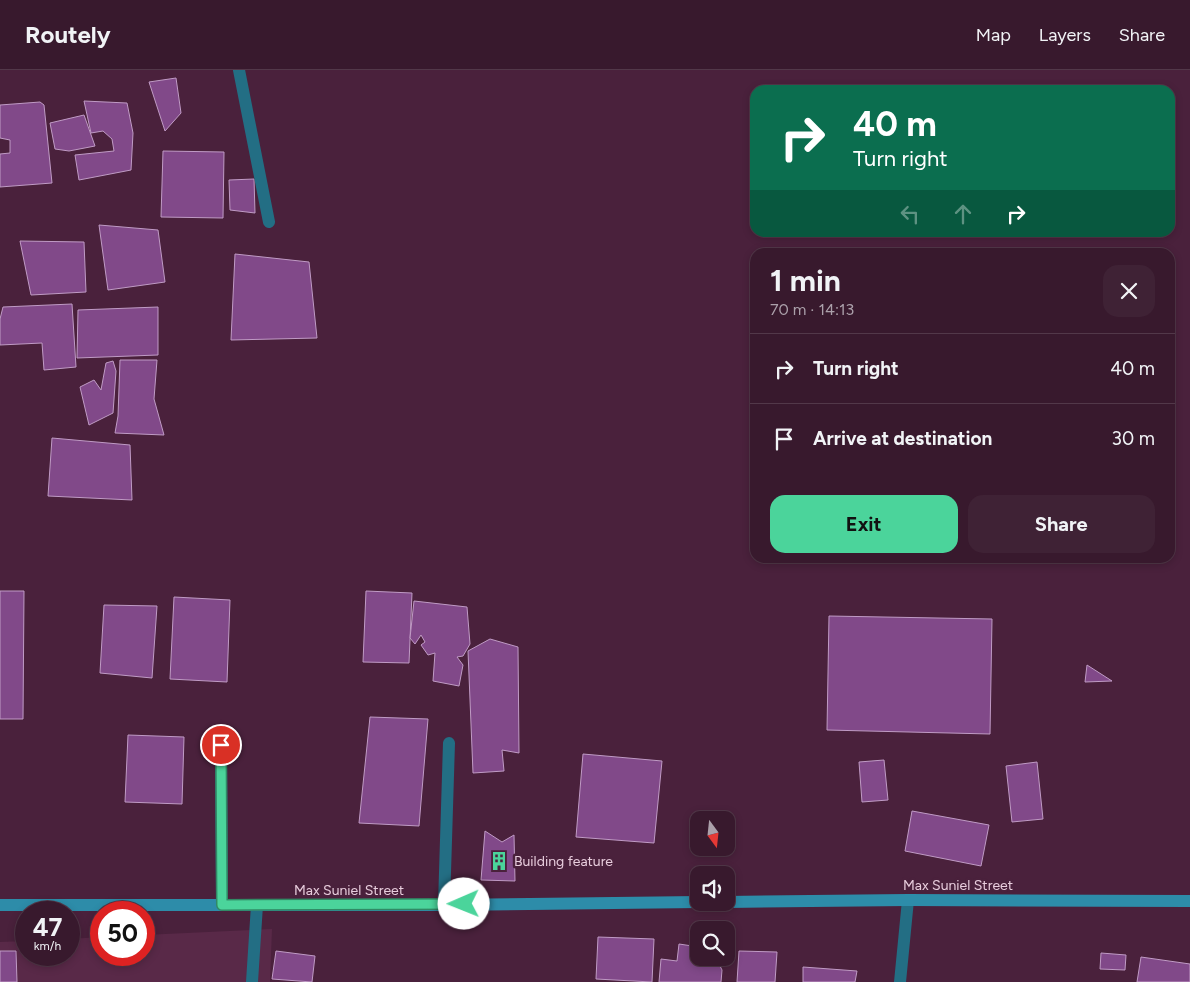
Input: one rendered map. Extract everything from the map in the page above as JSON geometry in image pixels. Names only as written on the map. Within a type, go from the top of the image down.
[{"type":"main road","name":"Max Suniel Street","points":[[735,902],[908,900],[1190,901]]},
{"type":"main road","name":"Max Suniel Street","points":[[0,905],[444,905],[690,902]]},
{"type":"street","points":[[239,70],[269,222]]},
{"type":"street","points":[[444,905],[449,743]]},
{"type":"street","points":[[221,745],[222,905]]},
{"type":"street","points":[[900,982],[908,900]]},
{"type":"street","points":[[252,982],[257,905]]},
{"type":"shaded area","points":[[272,929],[270,982],[0,982],[0,942],[15,941],[15,966],[80,966],[80,938],[90,938],[90,966],[155,966],[155,934]]},
{"type":"building","points":[[176,78],[181,113],[165,131],[149,82]]},
{"type":"building","points":[[84,101],[127,103],[133,133],[131,170],[79,180],[75,155],[114,151],[112,139],[103,131],[91,133]]},
{"type":"building","points":[[40,102],[44,105],[52,183],[0,187],[0,154],[10,153],[10,140],[0,138],[0,105]]},
{"type":"building","points":[[84,115],[95,146],[69,151],[55,149],[50,123]]},
{"type":"building","points":[[163,151],[224,152],[223,218],[161,217]]},
{"type":"building","points":[[254,179],[255,213],[230,210],[229,180]]},
{"type":"building","points":[[99,225],[158,230],[165,282],[108,290]]},
{"type":"building","points":[[20,241],[84,242],[86,292],[31,295]]},
{"type":"building","points":[[235,254],[309,262],[317,338],[231,340]]},
{"type":"building","points":[[72,304],[76,367],[44,370],[42,343],[0,345],[0,319],[3,307]]},
{"type":"building","points":[[158,307],[158,355],[77,358],[78,310]]},
{"type":"building","points":[[120,360],[157,360],[154,399],[164,435],[115,433],[118,416]]},
{"type":"building","points":[[113,361],[116,371],[113,413],[89,425],[80,387],[94,380],[101,390],[106,363]]},
{"type":"building","points":[[52,438],[130,445],[132,500],[48,496]]},
{"type":"building","points":[[0,591],[24,591],[23,719],[0,719]]},
{"type":"building","points":[[366,591],[412,593],[409,663],[363,662]]},
{"type":"building","points":[[174,597],[230,600],[227,682],[170,679]]},
{"type":"building","points":[[414,601],[467,607],[470,644],[463,656],[457,657],[463,665],[459,686],[433,681],[435,653],[428,655],[421,645],[425,642],[421,635],[415,644],[410,638]]},
{"type":"building","points":[[104,605],[157,606],[152,678],[100,673]]},
{"type":"building","points":[[829,616],[992,619],[990,734],[827,730]]},
{"type":"building","points":[[490,639],[518,647],[519,753],[502,750],[504,771],[473,773],[468,651]]},
{"type":"building","points":[[1087,665],[1112,681],[1085,682]]},
{"type":"building","points":[[370,717],[428,719],[419,826],[359,823]]},
{"type":"building","points":[[128,735],[184,737],[182,804],[125,802]]},
{"type":"building","points":[[583,754],[662,761],[654,843],[576,837]]},
{"type":"building","points":[[884,760],[888,800],[862,802],[859,762]]},
{"type":"building","points":[[1037,762],[1043,819],[1012,822],[1006,766]]},
{"type":"building","points":[[912,811],[989,825],[981,866],[905,851]]},
{"type":"building","name":"Building feature","points":[[485,831],[502,842],[514,835],[515,881],[481,880]]},
{"type":"building","points":[[598,937],[654,939],[652,982],[596,979]]},
{"type":"building","points":[[679,944],[690,946],[690,966],[720,966],[722,970],[721,982],[659,982],[661,959],[677,961]]},
{"type":"building","points":[[0,951],[15,951],[17,982],[0,982]]},
{"type":"building","points":[[276,951],[315,956],[312,982],[272,979]]},
{"type":"building","points":[[739,951],[777,952],[775,982],[737,982]]},
{"type":"building","points":[[1101,953],[1126,955],[1125,970],[1100,969]]},
{"type":"building","points":[[1141,957],[1190,964],[1190,982],[1137,982]]},
{"type":"building","points":[[803,967],[857,971],[855,982],[803,982]]},
{"type":"place","name":"Building feature","points":[[499,861]]},
{"type":"route","points":[[221,745],[222,905],[464,904]]}]
